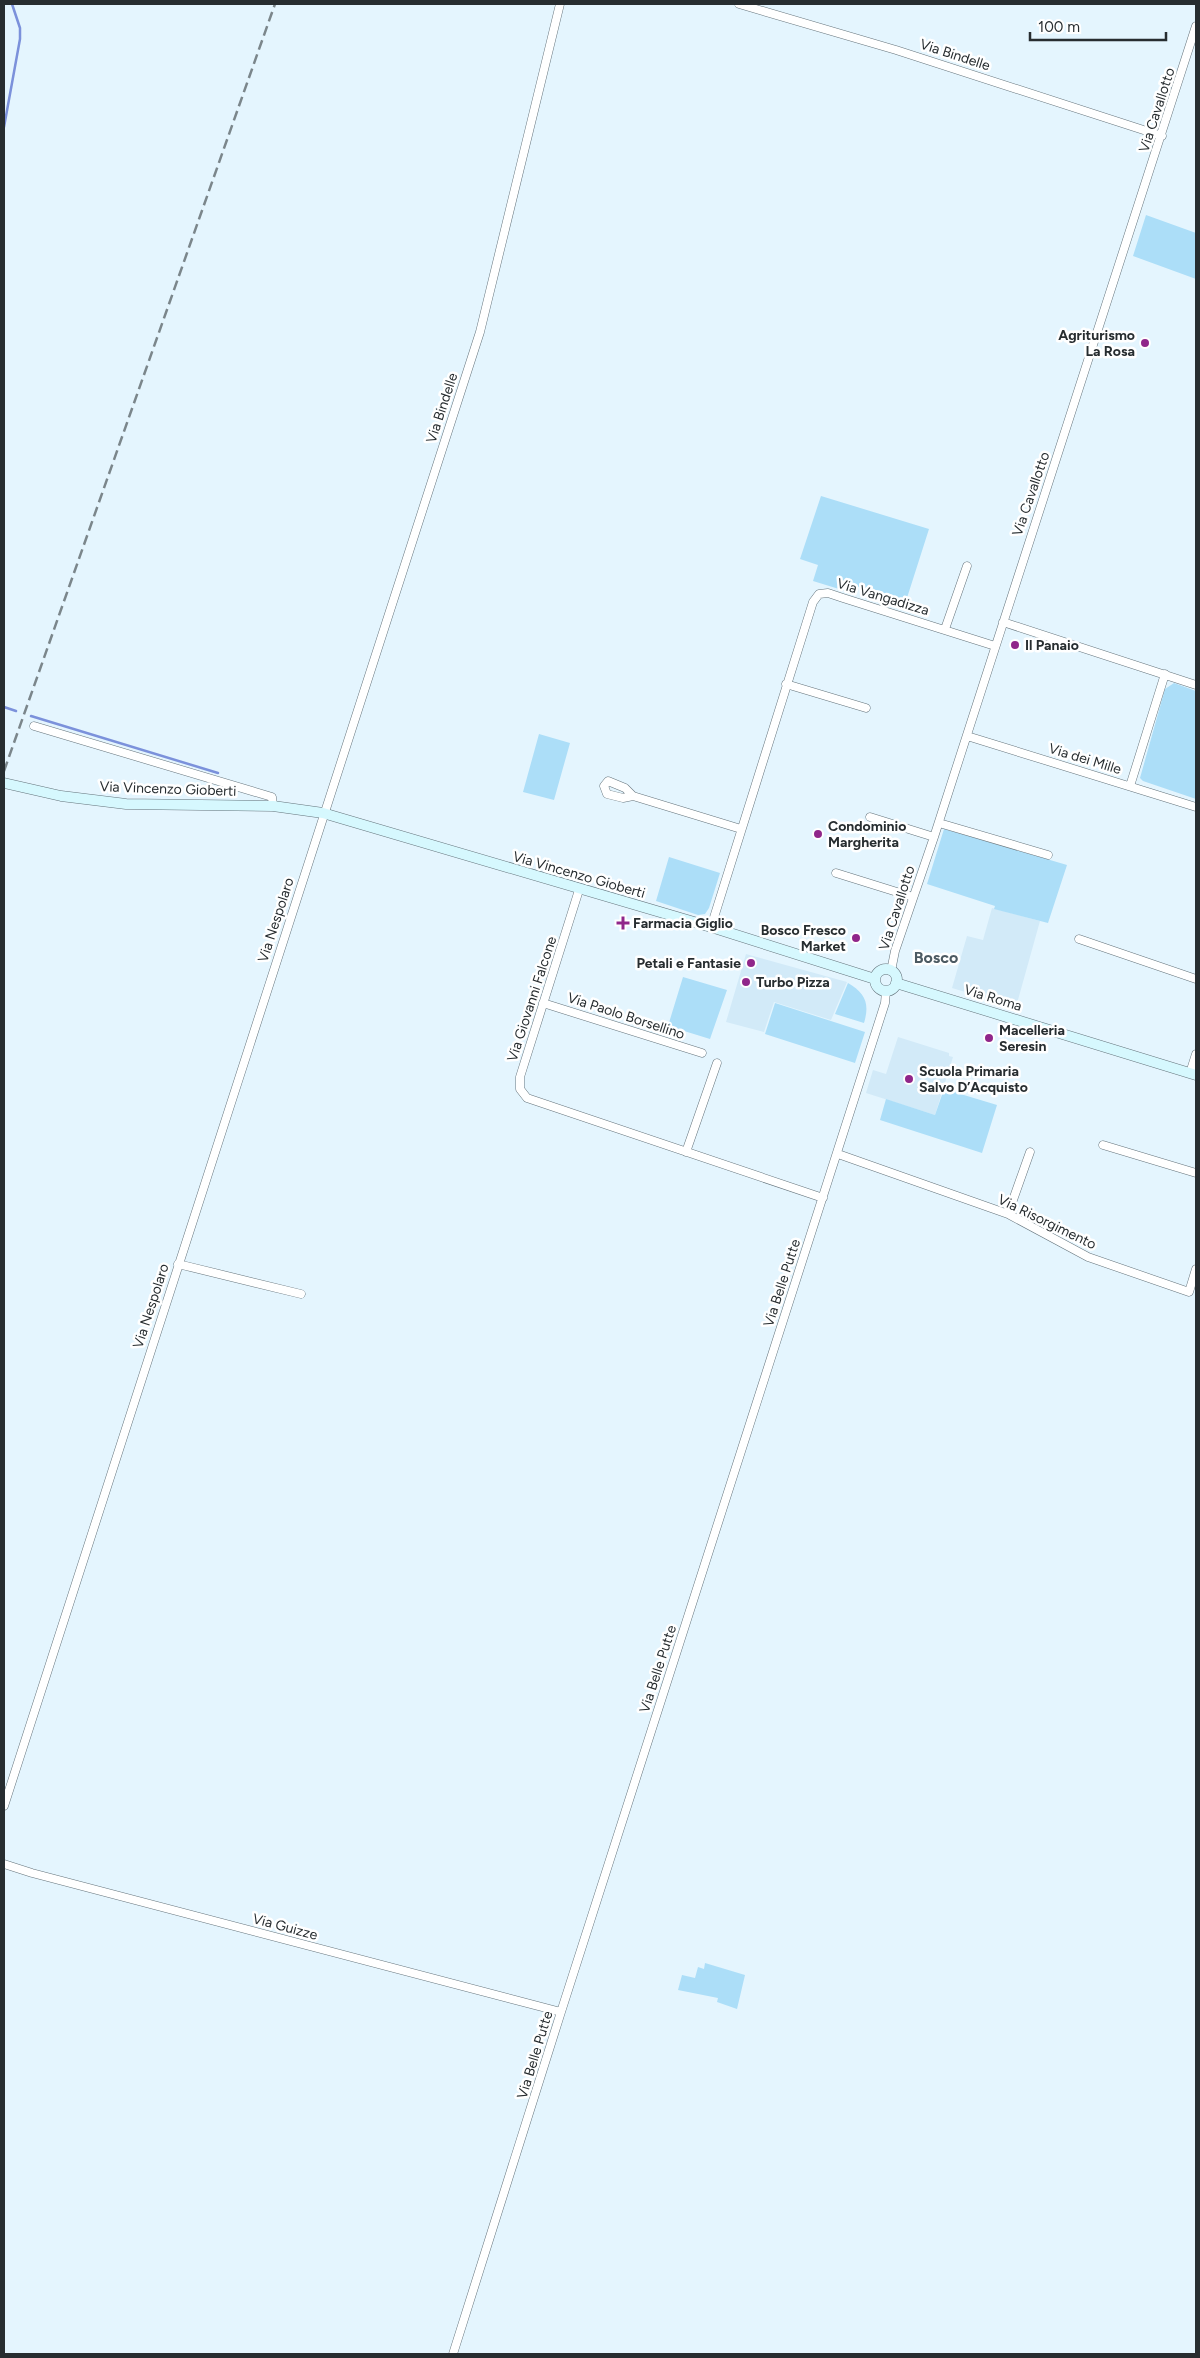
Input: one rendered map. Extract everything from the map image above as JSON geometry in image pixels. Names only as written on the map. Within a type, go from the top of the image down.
[{"type":"street","name":"Via Bindelle","points":[[323,813],[480,332],[560,4]]},
{"type":"street","name":"Via Bindelle","points":[[739,4],[896,50],[1162,136]]},
{"type":"street","name":"Via Cavallotto","points":[[891,971],[895,950],[939,823],[1196,26]]},
{"type":"street","points":[[945,629],[967,566]]},
{"type":"street","name":"Via Vangadizza","points":[[711,927],[812,602],[819,594],[835,595],[995,646]]},
{"type":"street","points":[[1003,622],[1196,685]]},
{"type":"street","points":[[1130,786],[1165,674]]},
{"type":"street","points":[[786,684],[866,708]]},
{"type":"street","name":"Via Vincenzo Gioberti","points":[[34,726],[272,797],[274,806]]},
{"type":"street","name":"Via dei Mille","points":[[967,736],[1196,807]]},
{"type":"street","name":"Via Vincenzo Gioberti","points":[[4,783],[31,791],[126,804],[274,806],[323,813],[579,890],[711,927],[875,979]]},
{"type":"street","points":[[633,796],[741,829]]},
{"type":"street","name":"Via Nespolaro","points":[[4,1806],[323,813]]},
{"type":"street","points":[[870,817],[934,837]]},
{"type":"street","points":[[939,823],[1048,855]]},
{"type":"street","points":[[836,872],[913,897]]},
{"type":"street","name":"Via Giovanni Falcone","points":[[579,890],[520,1077],[520,1089],[527,1098],[823,1198]]},
{"type":"street","points":[[1079,939],[1196,979]]},
{"type":"street","points":[[881,970],[891,971],[896,976],[896,983],[892,989],[886,991],[878,988],[875,979],[881,970]]},
{"type":"street","name":"Via Roma","points":[[896,983],[1193,1074]]},
{"type":"street","name":"Via Belle Putte","points":[[453,2354],[561,2012],[886,1003],[886,991]]},
{"type":"street","name":"Via Paolo Borsellino","points":[[543,1003],[702,1053]]},
{"type":"street","points":[[1193,1074],[1196,1054]]},
{"type":"street","points":[[686,1152],[717,1063]]},
{"type":"street","points":[[1103,1144],[1196,1173]]},
{"type":"street","points":[[1008,1214],[1030,1152]]},
{"type":"street","name":"Via Risorgimento","points":[[838,1154],[1008,1214],[1088,1257],[1193,1293],[1196,1269]]},
{"type":"street","points":[[178,1264],[301,1294]]},
{"type":"street","name":"Via Guizze","points":[[4,1864],[41,1876],[561,2012]]},
{"type":"shaded area","points":[[1146,215],[1196,233],[1196,279],[1133,256]]},
{"type":"shaded area","points":[[821,496],[929,529],[906,601],[855,586],[852,593],[813,581],[818,565],[800,559]]},
{"type":"shaded area","points":[[1174,683],[1196,691],[1196,799],[1143,781],[1140,778],[1165,689]]},
{"type":"shaded area","points":[[539,734],[570,743],[554,800],[523,792]]},
{"type":"shaded area","points":[[944,829],[1067,865],[1048,923],[994,909],[995,906],[927,884]]},
{"type":"shaded area","points":[[669,857],[720,873],[709,908],[705,914],[698,915],[656,901]]},
{"type":"shaded area","points":[[992,908],[1040,921],[1016,1007],[952,988],[967,936],[983,940]]},
{"type":"shaded area","points":[[746,954],[847,982],[831,1020],[774,1002],[764,1032],[726,1022]]},
{"type":"shaded area","points":[[683,977],[727,990],[710,1039],[668,1026]]},
{"type":"shaded area","points":[[848,983],[859,991],[865,999],[866,1016],[864,1023],[835,1014]]},
{"type":"shaded area","points":[[775,1003],[865,1032],[855,1063],[765,1034]]},
{"type":"shaded area","name":"Scuola Primaria Salvo D’Acquisto","points":[[898,1037],[949,1053],[949,1056],[953,1057],[935,1115],[866,1093],[873,1070],[886,1074]]},
{"type":"shaded area","points":[[944,1089],[997,1105],[982,1153],[880,1120],[886,1099],[935,1115]]},
{"type":"shaded area","points":[[705,1963],[745,1975],[737,2009],[717,2002],[718,1998],[678,1990],[682,1975],[695,1978],[698,1967],[704,1969]]},
{"type":"waterway","points":[[4,127],[20,39],[20,28],[12,4]]},
{"type":"waterway","points":[[4,707],[16,711]]},
{"type":"waterway","points":[[31,716],[218,773]]},
{"type":"railway","points":[[4,771],[275,4]]},
{"type":"place","name":"Agriturismo La Rosa","points":[[1145,343]]},
{"type":"place","name":"Il Panaio","points":[[1015,645]]},
{"type":"place","name":"Condominio Margherita","points":[[818,834]]},
{"type":"place","name":"Farmacia Giglio","points":[[623,923]]},
{"type":"place","name":"Bosco Fresco Market","points":[[856,938]]},
{"type":"place","name":"Petali e Fantasie","points":[[751,963]]},
{"type":"place","name":"Turbo Pizza","points":[[746,982]]},
{"type":"place","name":"Macelleria Seresin","points":[[989,1038]]},
{"type":"place","name":"Scuola Primaria Salvo D’Acquisto","points":[[909,1079]]},
{"type":"district","name":"Bosco","points":[[936,957]]}]
